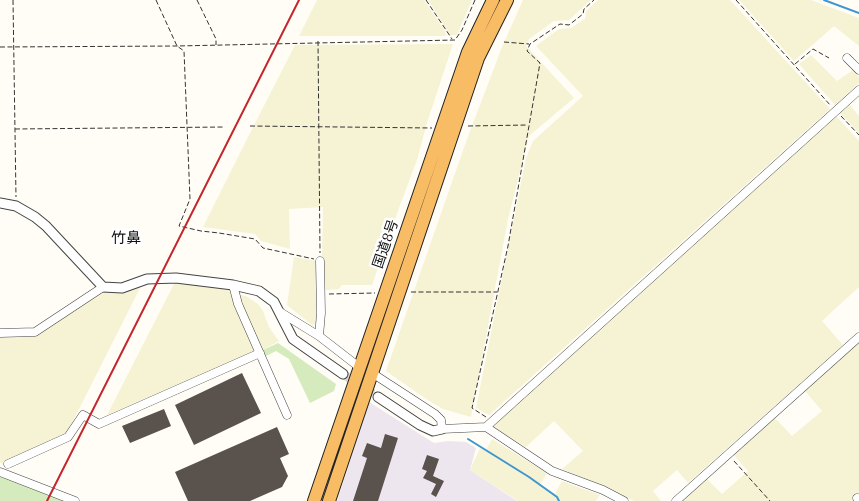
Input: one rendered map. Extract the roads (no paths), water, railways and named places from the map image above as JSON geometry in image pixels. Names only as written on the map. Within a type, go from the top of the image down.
[{"type":"highway","name":"国道8号","points":[[314,501],[468,52],[493,0]]},
{"type":"highway","name":"国道8号","points":[[329,501],[478,58],[507,0]]},
{"type":"street","points":[[847,58],[859,70]]},
{"type":"street","points":[[486,427],[859,90]]},
{"type":"street","points":[[0,204],[16,206],[46,226],[103,287]]},
{"type":"street","points":[[319,336],[320,261]]},
{"type":"street","points":[[0,333],[35,332],[103,287],[122,288],[147,279],[176,278],[233,285],[259,291],[274,302],[293,339],[343,374]]},
{"type":"street","points":[[233,285],[238,304],[287,415]]},
{"type":"street","points":[[280,312],[319,336],[359,367]]},
{"type":"street","points":[[676,501],[859,337]]},
{"type":"street","points":[[8,464],[68,438],[83,415],[99,424],[260,353]]},
{"type":"street","points":[[372,373],[436,414],[441,420],[442,429]]},
{"type":"street","points":[[378,397],[420,425],[433,431],[486,427],[552,471],[604,490],[624,501]]},
{"type":"street","points":[[0,472],[75,501]]},
{"type":"waterway","points":[[824,0],[859,13]]},
{"type":"waterway","points":[[468,439],[529,477],[557,497],[559,501]]},
{"type":"tunnel","points":[[343,374],[378,397]]},
{"type":"railway","points":[[47,501],[299,0]]},
{"type":"district","name":"竹鼻","points":[[126,239]]}]
